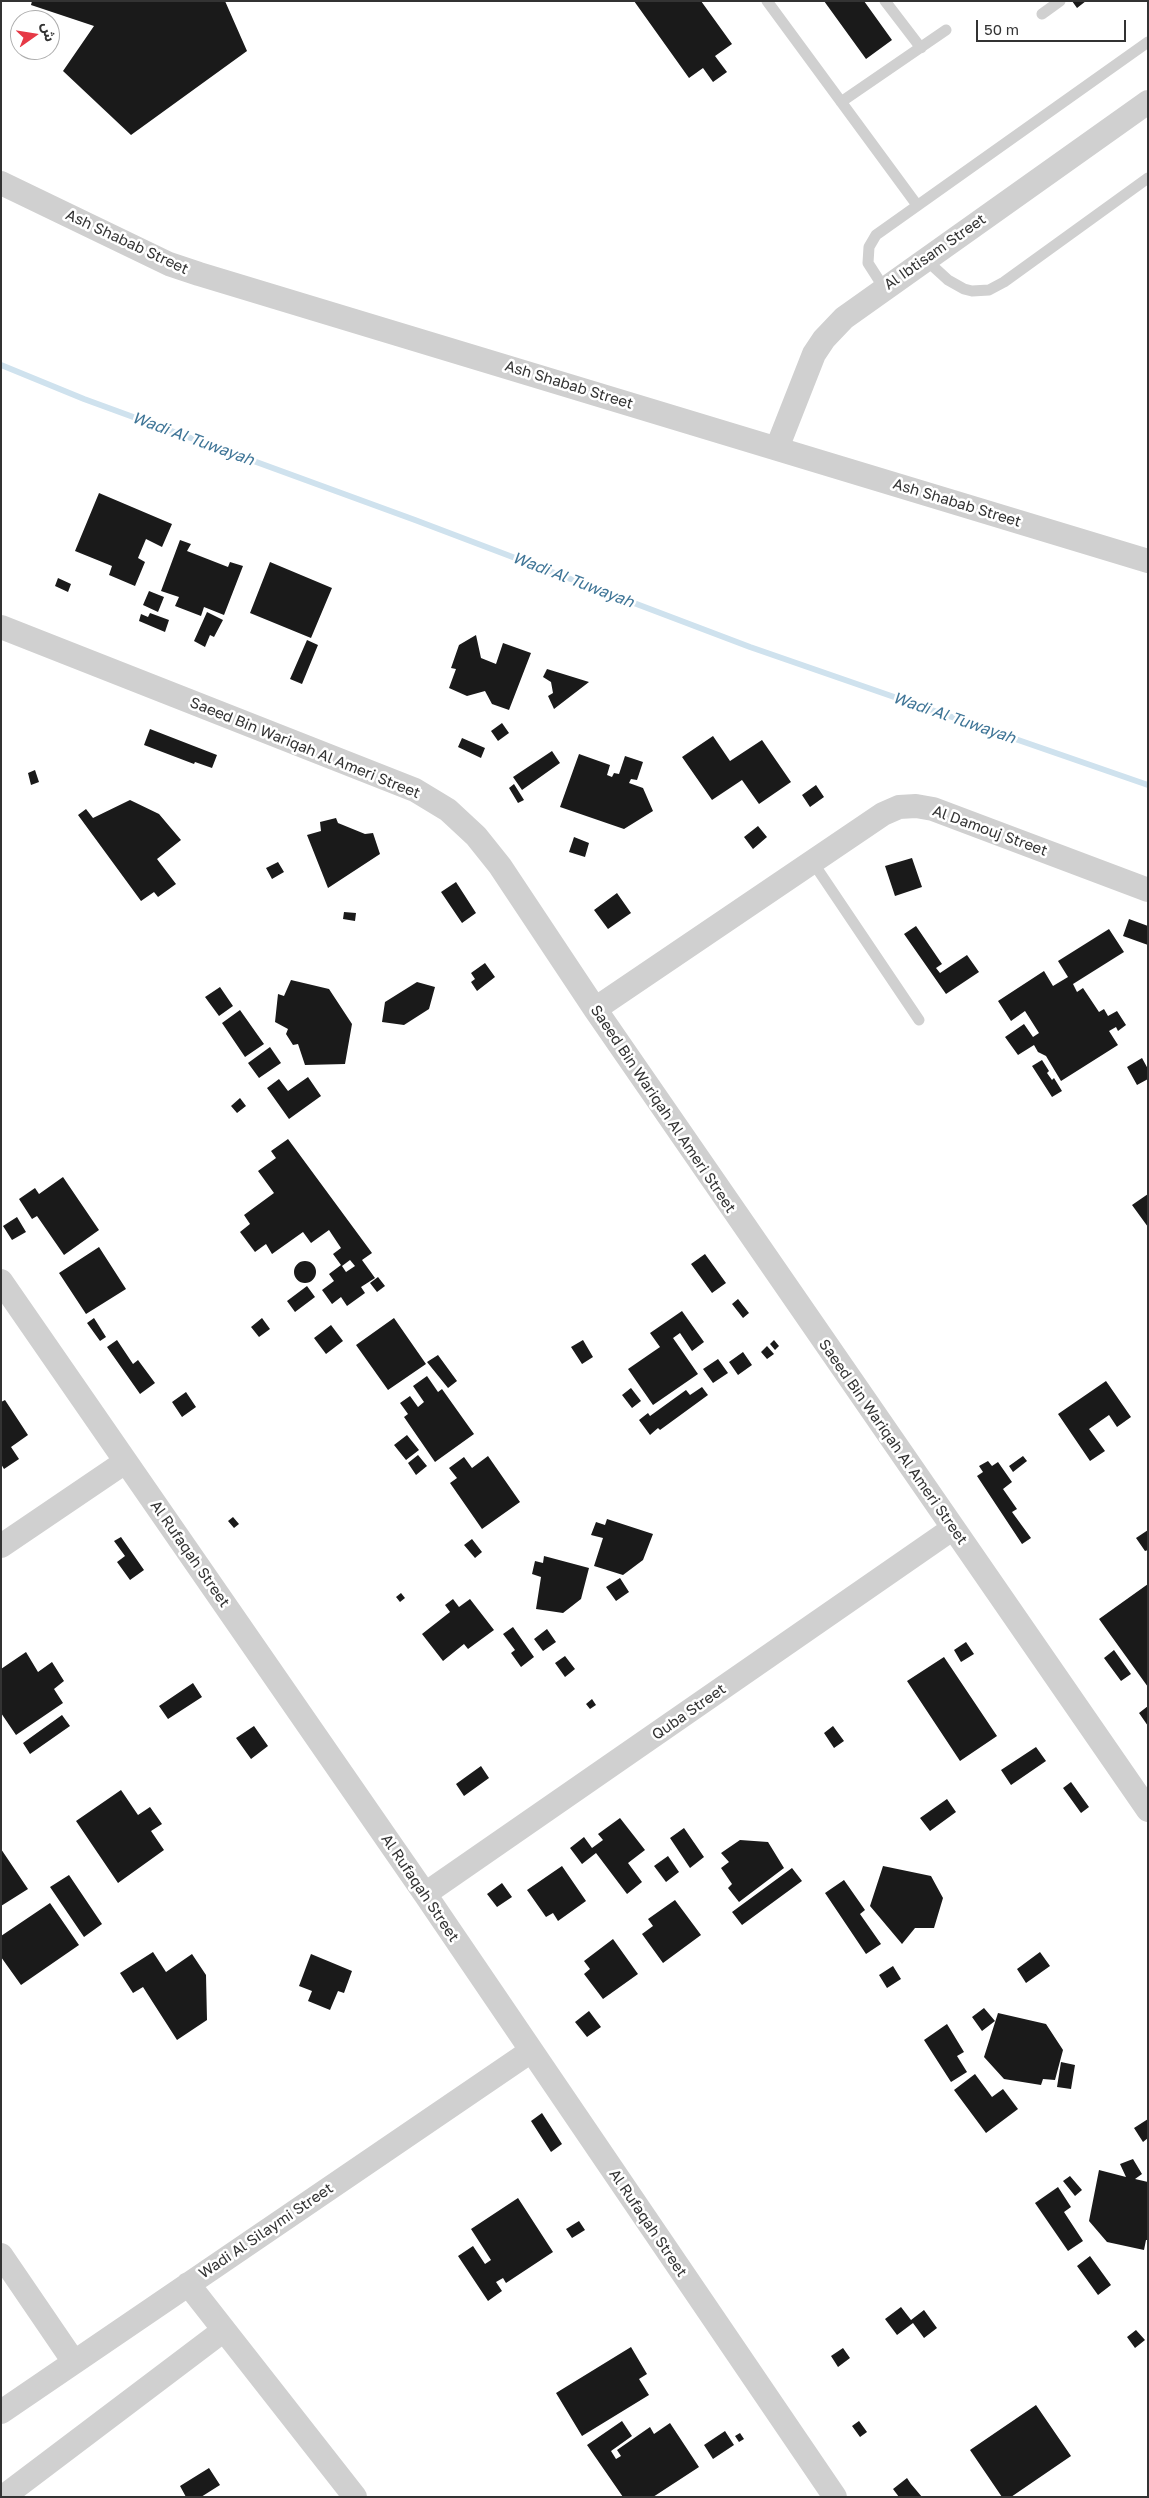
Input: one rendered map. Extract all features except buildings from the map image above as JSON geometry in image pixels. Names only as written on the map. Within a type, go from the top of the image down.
[{"type":"street","name":"Al Ibtisam Street","points":[[777,448],[806,372],[824,339],[844,318],[1148,102]]},
{"type":"street","name":"Ash Shabab Street","points":[[1,182],[169,264],[199,274],[1148,561]]},
{"type":"street","name":"Saeed Bin Wariqah Al Ameri Street","points":[[1,627],[415,790],[448,810],[476,836],[500,866],[595,1009],[952,1529],[1148,1810]]},
{"type":"street","name":"Al Damouj Street","points":[[595,1009],[812,861],[883,814],[899,807],[916,806],[932,809],[1148,890]]},
{"type":"street","name":"Al Rufaqah Street","points":[[1,1281],[425,1894],[835,2497]]},
{"type":"street","points":[[1,1546],[125,1462]]},
{"type":"street","name":"Quba Street","points":[[425,1894],[952,1529]]},
{"type":"street","name":"Wadi Al Silaymi Street","points":[[1,2412],[531,2051]]},
{"type":"street","points":[[1,2255],[74,2362]]},
{"type":"street","points":[[188,2284],[355,2497]]},
{"type":"street","points":[[3,2497],[224,2330]]},
{"type":"lane","points":[[767,1],[917,205]]},
{"type":"lane","points":[[885,1],[921,48]]},
{"type":"lane","points":[[1042,14],[1060,1]]},
{"type":"lane","points":[[842,102],[946,30]]},
{"type":"lane","points":[[884,288],[868,263],[869,246],[876,235],[1148,42]]},
{"type":"lane","points":[[925,259],[948,280],[964,289],[989,290],[1148,178]]},
{"type":"lane","points":[[812,861],[919,1020]]},
{"type":"waterway","name":"Wadi Al Tuwayah","points":[[1,365],[84,399],[415,520],[750,647],[1148,785]]}]
